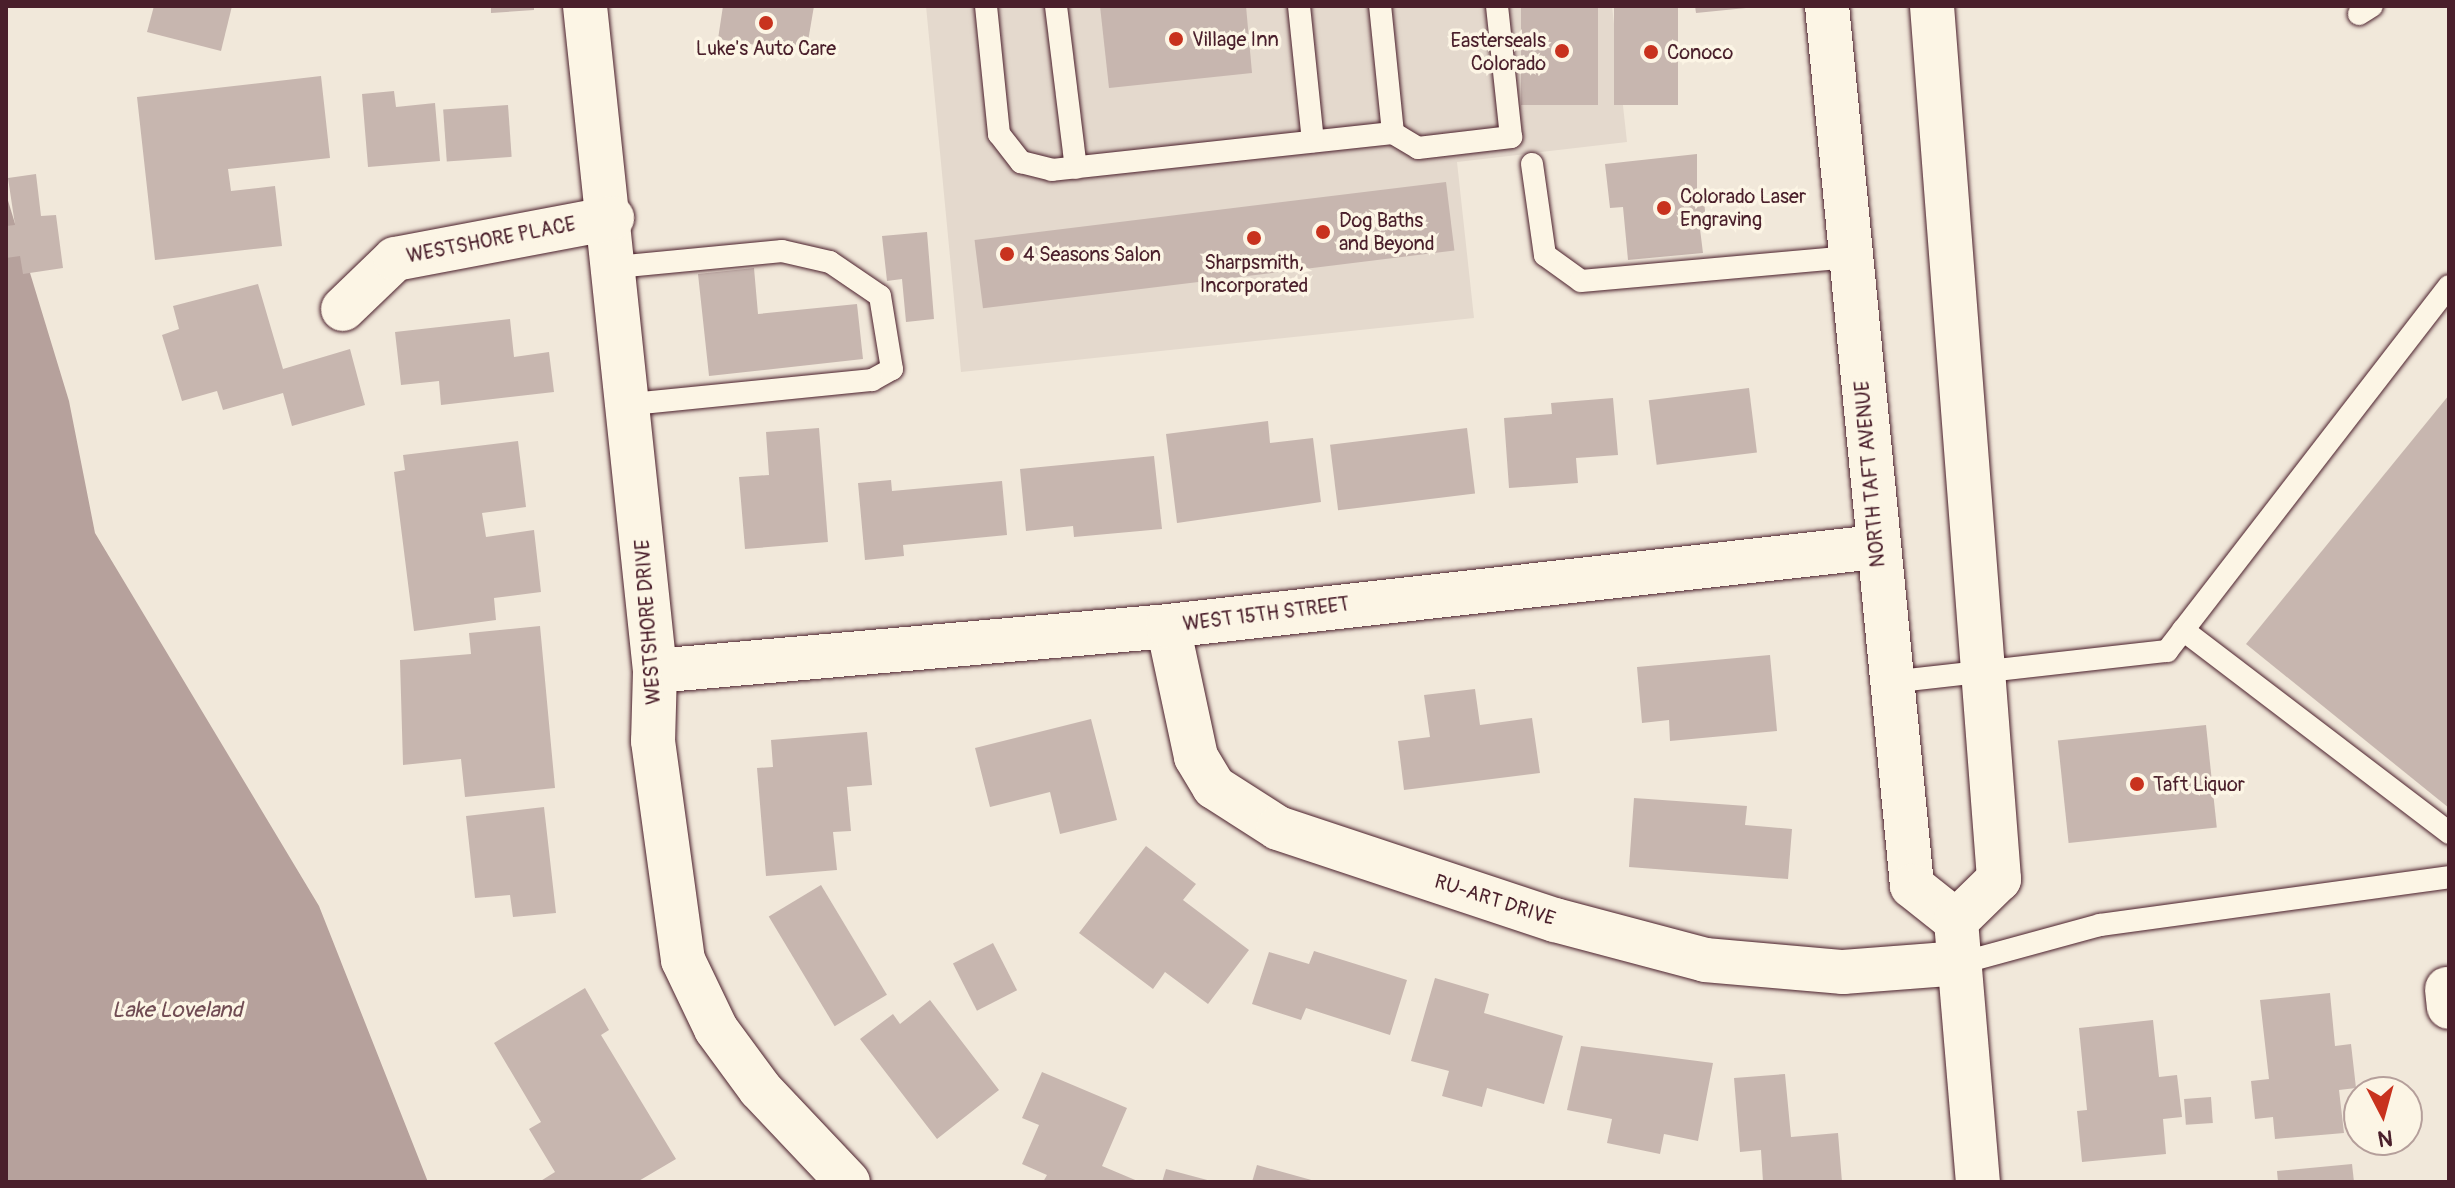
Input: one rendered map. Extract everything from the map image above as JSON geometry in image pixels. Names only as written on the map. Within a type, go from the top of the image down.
[{"type":"street","name":"WESTSHORE DRIVE","points":[[585,6],[612,218],[655,671],[653,741],[683,960],[716,1029],[760,1089],[848,1182]]},
{"type":"street","name":"NORTH TAFT AVENUE","points":[[1827,6],[1876,547],[1912,886],[1956,921]]},
{"type":"street","points":[[1932,6],[1999,879],[1956,921],[1978,1182]]},
{"type":"street","name":"WESTSHORE PLACE","points":[[343,309],[395,259],[612,218]]},
{"type":"street","name":"WEST 15TH STREET","points":[[655,671],[1168,626],[1876,547]]},
{"type":"street","name":"RU-ART DRIVE","points":[[1168,626],[1196,757],[1214,787],[1278,828],[1555,920],[1705,960],[1843,972],[1961,963]]},
{"type":"lane","points":[[986,6],[999,134],[1021,162],[1076,168],[1393,133],[1418,148],[1511,137],[1497,6]]},
{"type":"lane","points":[[1056,6],[1076,168]]},
{"type":"lane","points":[[1299,6],[1313,141]]},
{"type":"lane","points":[[1380,6],[1393,133]]},
{"type":"lane","points":[[1532,164],[1545,255],[1581,281],[1850,257]]},
{"type":"lane","points":[[616,267],[782,251],[830,262],[880,296],[892,369],[872,380],[630,404]]},
{"type":"lane","points":[[1890,682],[2167,651],[2449,286]]},
{"type":"lane","points":[[2183,630],[2449,833]]},
{"type":"lane","points":[[1961,963],[2087,927],[2449,877]]},
{"type":"shaded area","points":[[926,6],[1612,6],[1627,142],[1457,162],[1474,318],[961,372]]},
{"type":"water","name":"Lake Loveland","points":[[6,194],[69,401],[95,533],[319,906],[428,1182],[6,1182]]},
{"type":"building","points":[[154,6],[232,6],[221,51],[147,32]]},
{"type":"building","points":[[491,6],[534,6],[534,10],[491,13]]},
{"type":"building","name":"Luke's Auto Care","points":[[723,6],[814,6],[806,53],[718,39]]},
{"type":"building","name":"Village Inn","points":[[1100,6],[1246,6],[1252,73],[1109,88]]},
{"type":"building","points":[[1521,6],[1598,6],[1598,105],[1521,105]]},
{"type":"building","name":"Conoco","points":[[1614,6],[1678,6],[1678,105],[1614,105]]},
{"type":"building","points":[[1695,6],[1746,6],[1746,8],[1696,13]]},
{"type":"building","points":[[321,76],[330,158],[228,169],[231,191],[275,186],[282,246],[155,260],[137,97]]},
{"type":"building","points":[[394,91],[396,107],[435,103],[440,161],[368,167],[362,94]]},
{"type":"building","points":[[508,105],[512,157],[447,161],[443,110]]},
{"type":"building","name":"Colorado Laser Engraving","points":[[1697,154],[1697,201],[1704,201],[1706,220],[1699,221],[1703,253],[1628,260],[1623,207],[1610,208],[1605,164]]},
{"type":"building","points":[[36,174],[41,216],[56,215],[63,268],[23,274],[20,256],[6,258],[6,226],[15,225],[8,178]]},
{"type":"building","points":[[1446,182],[1454,250],[983,308],[975,240]]},
{"type":"building","points":[[927,232],[934,319],[906,322],[902,279],[887,281],[882,236]]},
{"type":"building","points":[[754,268],[758,314],[857,304],[863,359],[709,376],[698,274]]},
{"type":"building","points":[[258,284],[283,369],[350,349],[365,405],[292,426],[283,393],[223,410],[217,391],[182,401],[162,335],[179,329],[173,306]]},
{"type":"building","points":[[510,319],[514,357],[549,352],[554,392],[441,405],[439,381],[401,385],[395,332]]},
{"type":"building","points":[[1749,388],[1757,453],[1657,465],[1649,400]]},
{"type":"building","points":[[2449,395],[2449,808],[2246,644]]},
{"type":"building","points":[[1613,398],[1618,455],[1576,458],[1578,483],[1509,488],[1504,418],[1552,414],[1551,403]]},
{"type":"building","points":[[1268,421],[1270,443],[1313,438],[1321,502],[1177,523],[1166,434]]},
{"type":"building","points":[[819,428],[828,542],[745,549],[739,477],[769,475],[766,432]]},
{"type":"building","points":[[1467,428],[1475,494],[1338,510],[1330,445]]},
{"type":"building","points":[[518,441],[526,507],[482,513],[486,537],[534,530],[541,592],[494,598],[496,620],[414,631],[394,472],[405,470],[403,455]]},
{"type":"building","points":[[1154,456],[1162,529],[1074,537],[1073,526],[1026,531],[1020,469]]},
{"type":"building","points":[[891,480],[892,491],[1002,481],[1007,535],[903,545],[904,556],[865,560],[858,483]]},
{"type":"building","points":[[540,626],[555,788],[465,797],[461,759],[403,765],[400,660],[471,654],[469,633]]},
{"type":"building","points":[[1770,655],[1777,731],[1670,741],[1669,720],[1642,723],[1637,667]]},
{"type":"building","points":[[1475,689],[1480,725],[1532,718],[1540,773],[1404,790],[1398,741],[1430,737],[1424,695]]},
{"type":"building","points":[[1091,719],[1117,820],[1060,834],[1050,792],[990,807],[975,748]]},
{"type":"building","name":"Taft Liquor","points":[[2206,725],[2217,827],[2069,843],[2058,741]]},
{"type":"building","points":[[867,732],[872,785],[847,787],[851,831],[833,832],[837,870],[766,876],[757,768],[773,767],[771,740]]},
{"type":"building","points":[[1634,798],[1747,806],[1745,825],[1792,829],[1788,879],[1629,867]]},
{"type":"building","points":[[544,807],[556,913],[513,917],[510,895],[475,898],[466,816]]},
{"type":"building","points":[[1146,846],[1196,884],[1183,900],[1249,950],[1208,1004],[1165,972],[1153,989],[1079,933]]},
{"type":"building","points":[[821,885],[887,995],[835,1026],[769,916]]},
{"type":"building","points":[[993,943],[1017,990],[977,1011],[953,963]]},
{"type":"building","points":[[1314,951],[1407,980],[1390,1035],[1306,1008],[1301,1020],[1252,1004],[1269,952],[1309,964]]},
{"type":"building","points":[[1435,978],[1489,994],[1484,1013],[1563,1036],[1544,1104],[1487,1088],[1482,1107],[1442,1096],[1449,1071],[1411,1061]]},
{"type":"building","points":[[585,988],[609,1030],[601,1035],[676,1159],[637,1182],[539,1182],[555,1172],[529,1129],[541,1122],[494,1043]]},
{"type":"building","points":[[2330,993],[2335,1046],[2351,1044],[2355,1076],[2343,1076],[2343,1090],[2339,1090],[2343,1133],[2275,1139],[2273,1117],[2255,1119],[2251,1081],[2269,1079],[2260,1000]]},
{"type":"building","points":[[930,1000],[999,1090],[937,1139],[860,1039],[893,1014],[900,1024]]},
{"type":"building","points":[[2153,1020],[2159,1077],[2177,1075],[2182,1117],[2163,1119],[2166,1154],[2082,1162],[2077,1111],[2087,1110],[2079,1028]]},
{"type":"building","points":[[1581,1046],[1713,1063],[1698,1141],[1664,1134],[1660,1154],[1607,1143],[1612,1119],[1567,1110]]},
{"type":"building","points":[[1042,1072],[1127,1108],[1102,1166],[1140,1182],[1043,1182],[1047,1175],[1022,1164],[1039,1125],[1022,1118]]},
{"type":"building","points":[[1785,1074],[1791,1137],[1838,1133],[1842,1182],[1763,1182],[1761,1150],[1740,1152],[1734,1078]]},
{"type":"building","points":[[2211,1097],[2213,1123],[2186,1125],[2184,1099]]},
{"type":"building","points":[[2352,1164],[2354,1182],[2278,1182],[2277,1171]]},
{"type":"building","points":[[1257,1165],[1315,1181],[1315,1182],[1252,1182]]},
{"type":"building","points":[[1166,1169],[1211,1181],[1211,1182],[1162,1182]]},
{"type":"place","name":"Luke's Auto Care","points":[[766,23]]},
{"type":"place","name":"Village Inn","points":[[1176,39]]},
{"type":"place","name":"Easterseals Colorado","points":[[1562,51]]},
{"type":"place","name":"Conoco","points":[[1651,52]]},
{"type":"place","name":"Colorado Laser Engraving","points":[[1664,208]]},
{"type":"place","name":"Dog Baths and Beyond","points":[[1323,232]]},
{"type":"place","name":"Sharpsmith, Incorporated","points":[[1254,238]]},
{"type":"place","name":"4 Seasons Salon","points":[[1007,254]]},
{"type":"place","name":"Taft Liquor","points":[[2137,784]]}]
